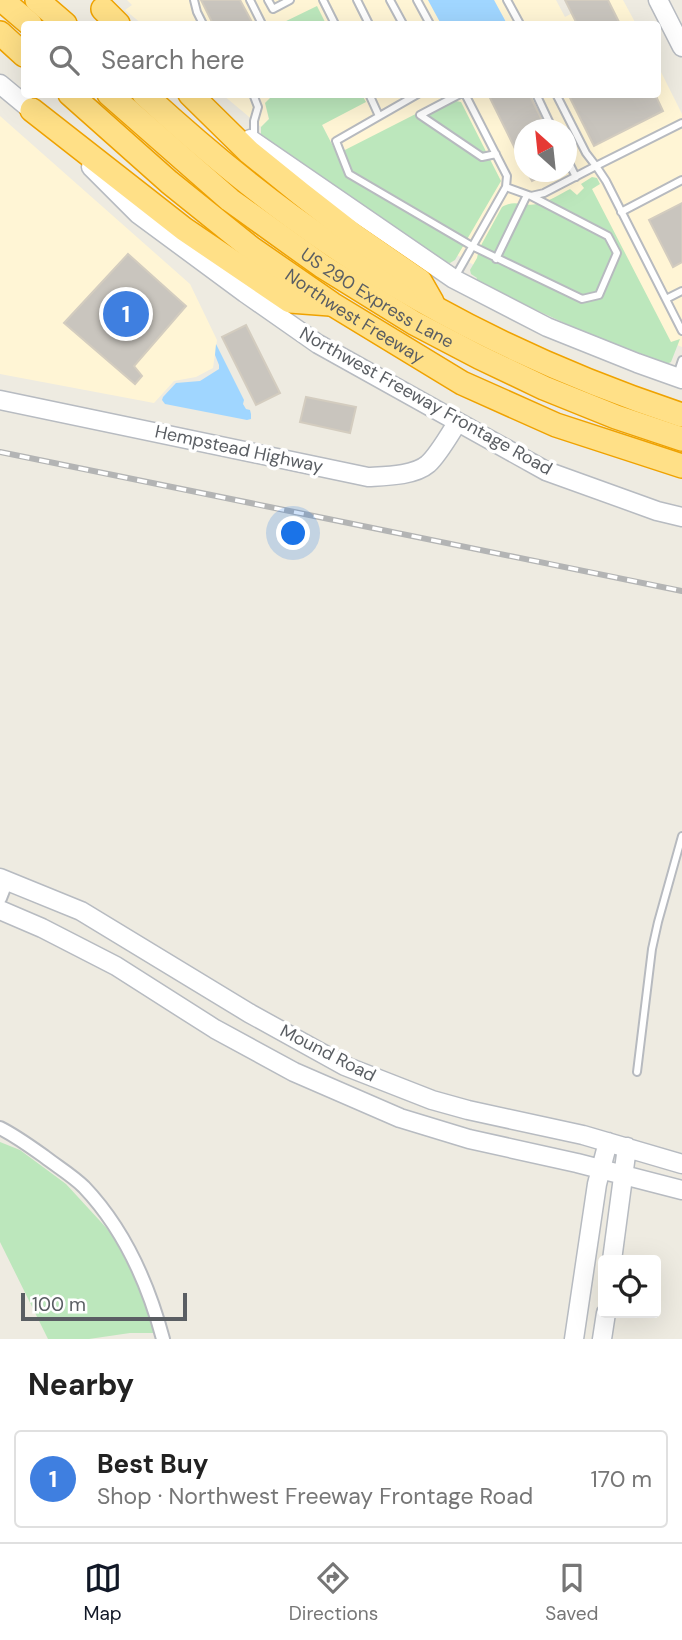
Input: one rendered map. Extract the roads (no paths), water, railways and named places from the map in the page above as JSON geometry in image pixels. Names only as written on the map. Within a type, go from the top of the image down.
[{"type":"highway","points":[[2,0],[26,21]]},
{"type":"highway","points":[[37,0],[62,21]]},
{"type":"highway","points":[[0,33],[21,52]]},
{"type":"highway","name":"Northwest Freeway","points":[[74,98],[169,182],[251,248],[332,304],[462,383],[556,425],[682,466]]},
{"type":"highway","name":"US 290 Express Lane","points":[[114,98],[238,206],[322,266],[414,323],[544,388],[682,439]]},
{"type":"highway","points":[[149,98],[217,158],[293,217],[369,269],[487,335],[604,387],[682,415]]},
{"type":"highway","points":[[194,98],[249,152],[355,236],[420,281],[435,308]]},
{"type":"highway","points":[[32,110],[184,229],[290,301],[332,304]]},
{"type":"street","points":[[658,0],[674,12],[680,39]]},
{"type":"street","name":"Northwest Freeway Frontage Road","points":[[0,84],[32,110],[138,214],[318,344],[546,471],[657,512],[680,516]]},
{"type":"street","points":[[203,98],[254,144],[454,279],[547,327],[637,363],[680,372]]},
{"type":"street","name":"Hempstead Highway","points":[[0,400],[368,477],[392,476],[427,465],[457,423]]},
{"type":"street","points":[[0,898],[4,879]]},
{"type":"street","name":"Mound Road","points":[[4,879],[81,911],[249,1013],[345,1066],[432,1100],[608,1142],[682,1164]]},
{"type":"street","name":"Mound Road","points":[[0,911],[116,966],[250,1049],[294,1072],[400,1118],[470,1139],[682,1190]]},
{"type":"street","points":[[0,1128],[30,1146],[82,1186],[106,1213],[123,1239],[146,1285],[163,1339]]},
{"type":"street","points":[[574,1339],[597,1184],[608,1142]]},
{"type":"street","points":[[613,1255],[627,1147]]},
{"type":"street","points":[[602,1339],[605,1318]]},
{"type":"lane","points":[[194,0],[202,21]]},
{"type":"lane","points":[[250,0],[260,21]]},
{"type":"lane","points":[[268,0],[273,9],[290,0]]},
{"type":"lane","points":[[323,0],[334,21]]},
{"type":"lane","points":[[357,0],[368,21]]},
{"type":"lane","points":[[390,0],[401,21]]},
{"type":"lane","points":[[417,0],[428,21]]},
{"type":"lane","points":[[507,0],[518,21]]},
{"type":"lane","points":[[254,144],[254,121],[258,107],[255,98]]},
{"type":"lane","points":[[371,98],[379,116]]},
{"type":"lane","points":[[405,98],[336,141],[349,174],[496,259],[582,299],[600,295],[617,253],[608,236],[529,195],[506,187]]},
{"type":"lane","points":[[455,98],[420,115],[482,157],[496,154]]},
{"type":"lane","points":[[454,279],[506,187],[507,176],[465,98]]},
{"type":"lane","points":[[538,98],[548,119]]},
{"type":"lane","points":[[558,98],[586,153],[606,181],[682,331]]},
{"type":"lane","points":[[577,176],[682,123]]},
{"type":"lane","points":[[621,212],[682,180]]},
{"type":"lane","points":[[529,195],[544,193],[566,182]]},
{"type":"lane","points":[[496,259],[529,195]]},
{"type":"lane","points":[[666,299],[682,291]]},
{"type":"lane","points":[[637,1072],[652,949],[682,836]]},
{"type":"water","points":[[428,0],[494,0],[505,21],[439,21]]},
{"type":"water","points":[[216,344],[244,400],[243,404],[250,410],[251,419],[165,404],[162,400],[176,383],[200,381],[219,369],[215,355]]},
{"type":"railway","points":[[0,452],[682,591]]},
{"type":"place","name":"Best Buy","points":[[126,314]]}]
